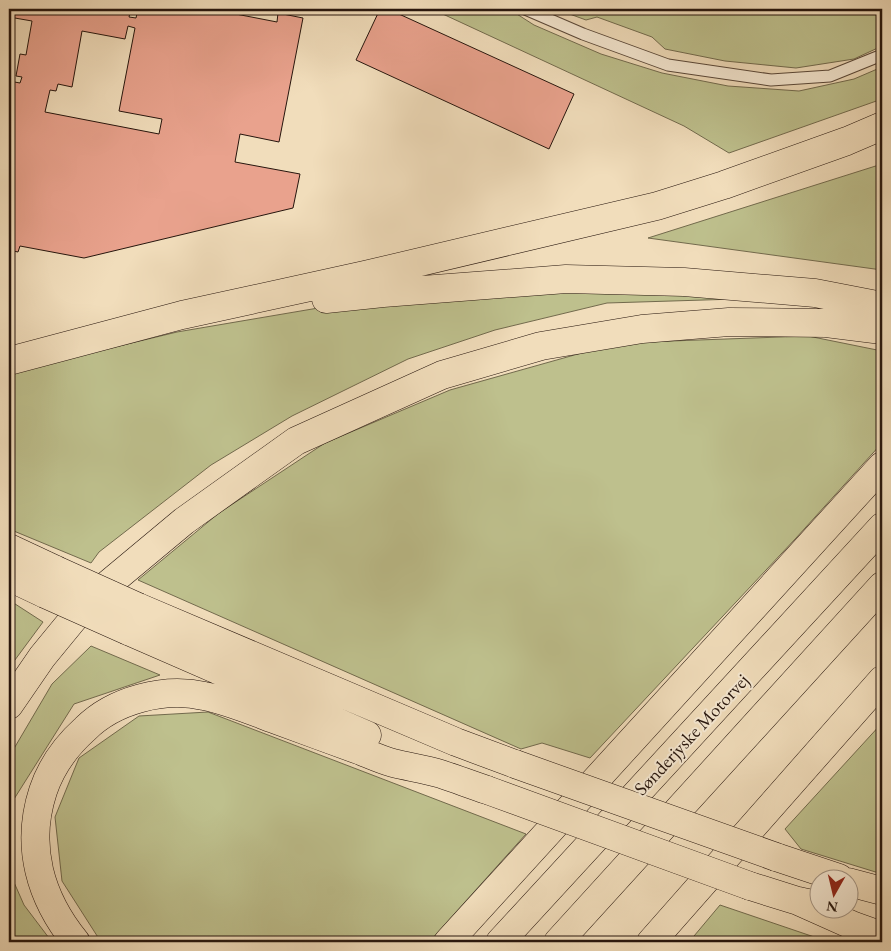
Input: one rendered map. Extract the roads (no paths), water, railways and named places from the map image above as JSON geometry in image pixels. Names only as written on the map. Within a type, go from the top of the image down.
[{"type":"highway","points":[[9,361],[182,315],[365,275],[657,206],[838,145],[882,126]]},
{"type":"highway","points":[[9,344],[236,290],[365,275]]},
{"type":"highway","points":[[182,315],[383,293],[566,279],[684,282],[814,293],[882,306]]},
{"type":"highway","points":[[9,705],[42,657],[88,601],[184,522],[296,441],[442,375],[541,346],[642,329],[729,322],[826,324],[882,330]]},
{"type":"highway","points":[[448,942],[882,466]]},
{"type":"highway","name":"Sønderjyske Motorvej","points":[[500,942],[882,527]]},
{"type":"highway","points":[[9,548],[51,582],[133,619],[397,748],[440,774]]},
{"type":"highway","points":[[9,577],[51,582]]},
{"type":"highway","points":[[558,942],[882,586]]},
{"type":"highway","points":[[133,619],[514,764],[809,868]]},
{"type":"highway","points":[[651,942],[882,680]]},
{"type":"highway","points":[[76,942],[65,928],[52,905],[42,878],[35,850],[36,815],[45,785],[64,752],[89,724],[105,713],[125,704],[144,698],[173,694],[204,696],[232,704],[391,762],[440,774],[750,886],[808,903]]},
{"type":"highway","points":[[661,942],[757,822]]},
{"type":"highway","points":[[858,885],[882,891]]},
{"type":"highway","points":[[858,914],[882,920]]},
{"type":"highway","points":[[838,918],[882,936]]},
{"type":"lane","points":[[525,9],[583,34],[668,66],[771,80],[830,76],[882,55]]}]
